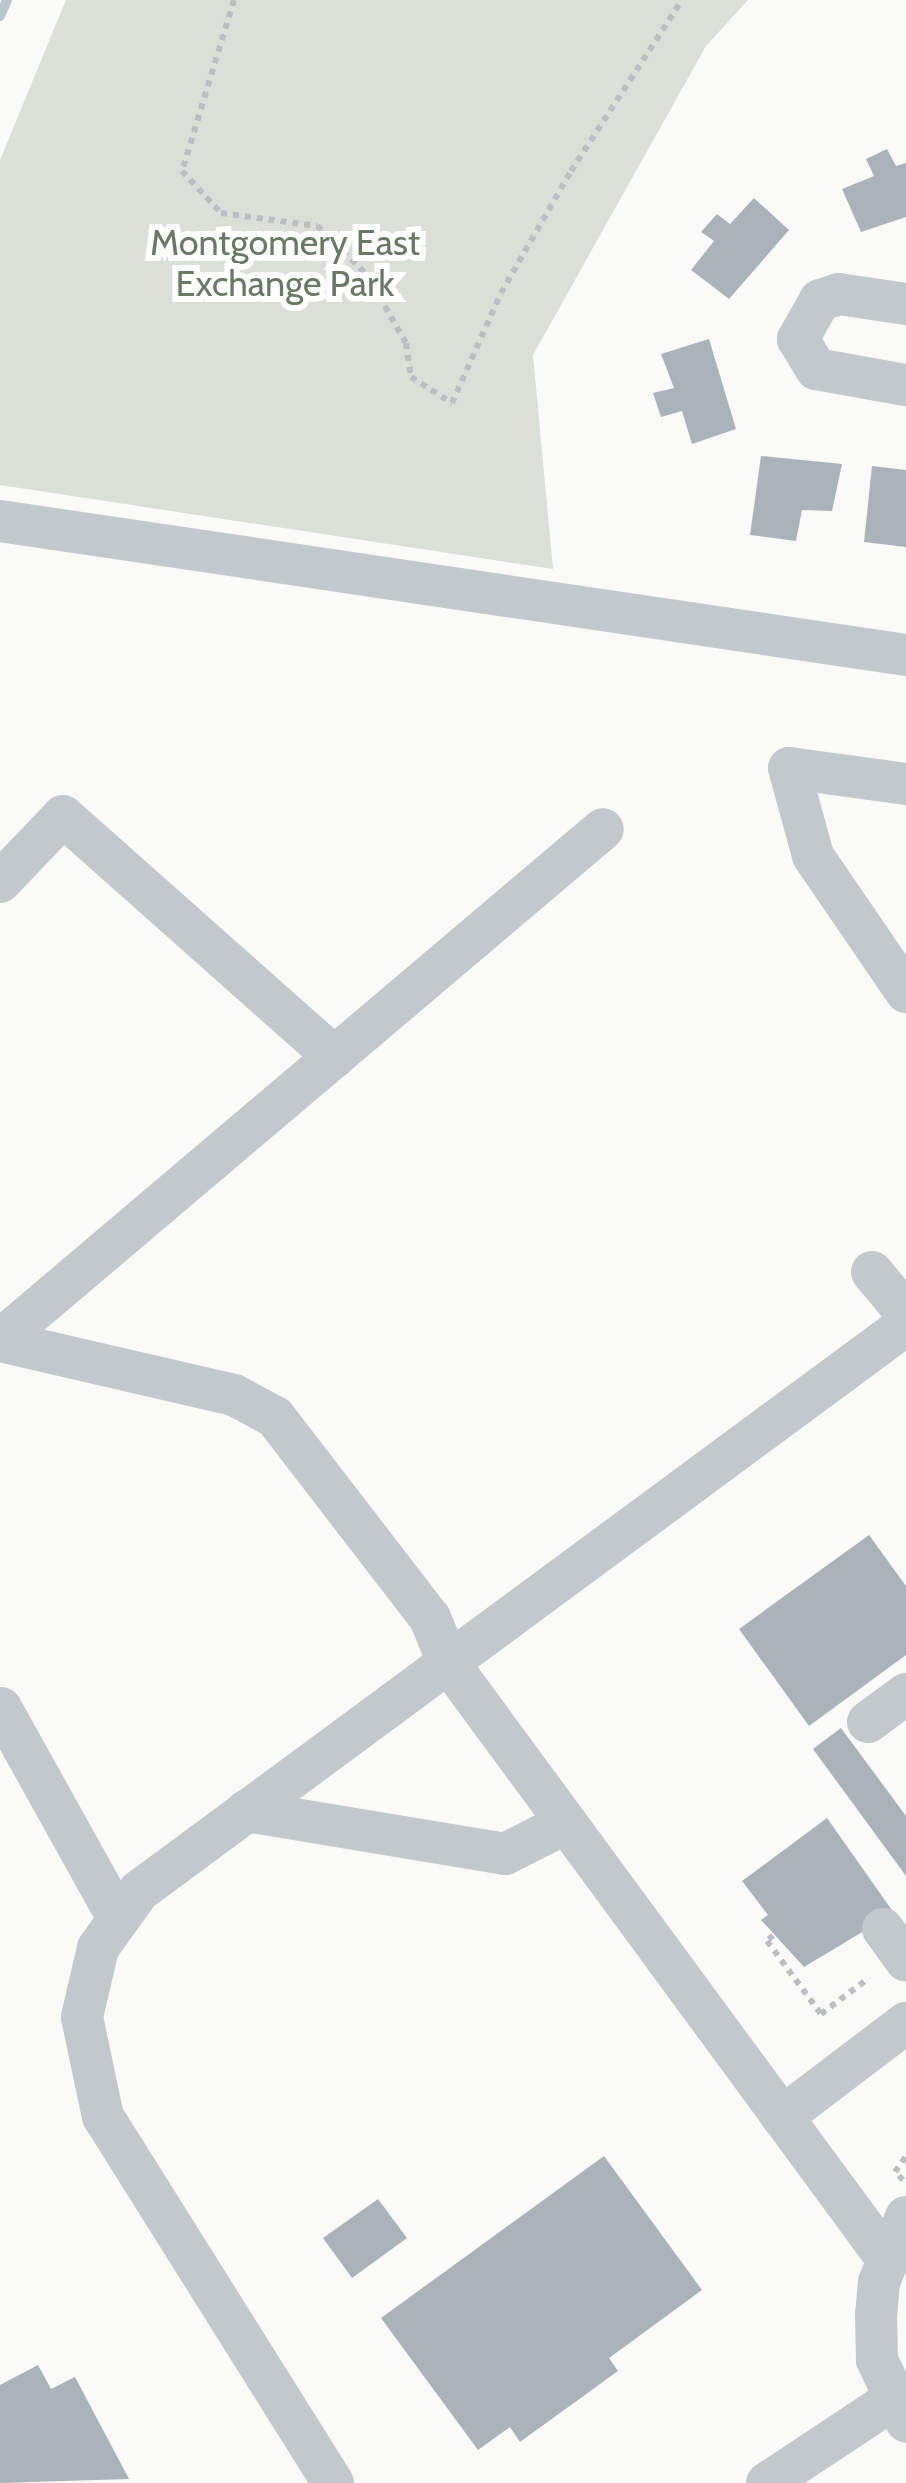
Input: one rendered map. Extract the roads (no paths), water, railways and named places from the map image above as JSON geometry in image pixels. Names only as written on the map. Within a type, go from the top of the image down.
[{"type":"street","points":[[906,304],[839,294],[820,300],[799,339],[816,369],[906,385]]},
{"type":"street","points":[[0,521],[906,655]]},
{"type":"street","points":[[906,784],[789,768],[813,856],[906,992]]},
{"type":"street","points":[[0,882],[63,816],[334,1058]]},
{"type":"street","points":[[0,1341],[603,829]]},
{"type":"street","points":[[872,1272],[906,1313]]},
{"type":"street","points":[[333,2483],[103,2117],[82,2017],[98,1948],[139,1891],[906,1324]]},
{"type":"street","points":[[0,1341],[234,1395],[275,1417],[430,1618],[448,1662],[887,2259]]},
{"type":"street","points":[[868,1722],[906,1694]]},
{"type":"street","points":[[1,1708],[118,1918]]},
{"type":"street","points":[[246,1811],[505,1854],[566,1823]]},
{"type":"street","points":[[782,2117],[906,2023]]},
{"type":"street","points":[[767,2483],[898,2411],[877,2360],[875,2314],[887,2259],[906,2217]]},
{"type":"waterway","points":[[0,16],[7,0]]},
{"type":"park label","name":"Montgomery East Exchange Park","points":[[285,262]]}]
